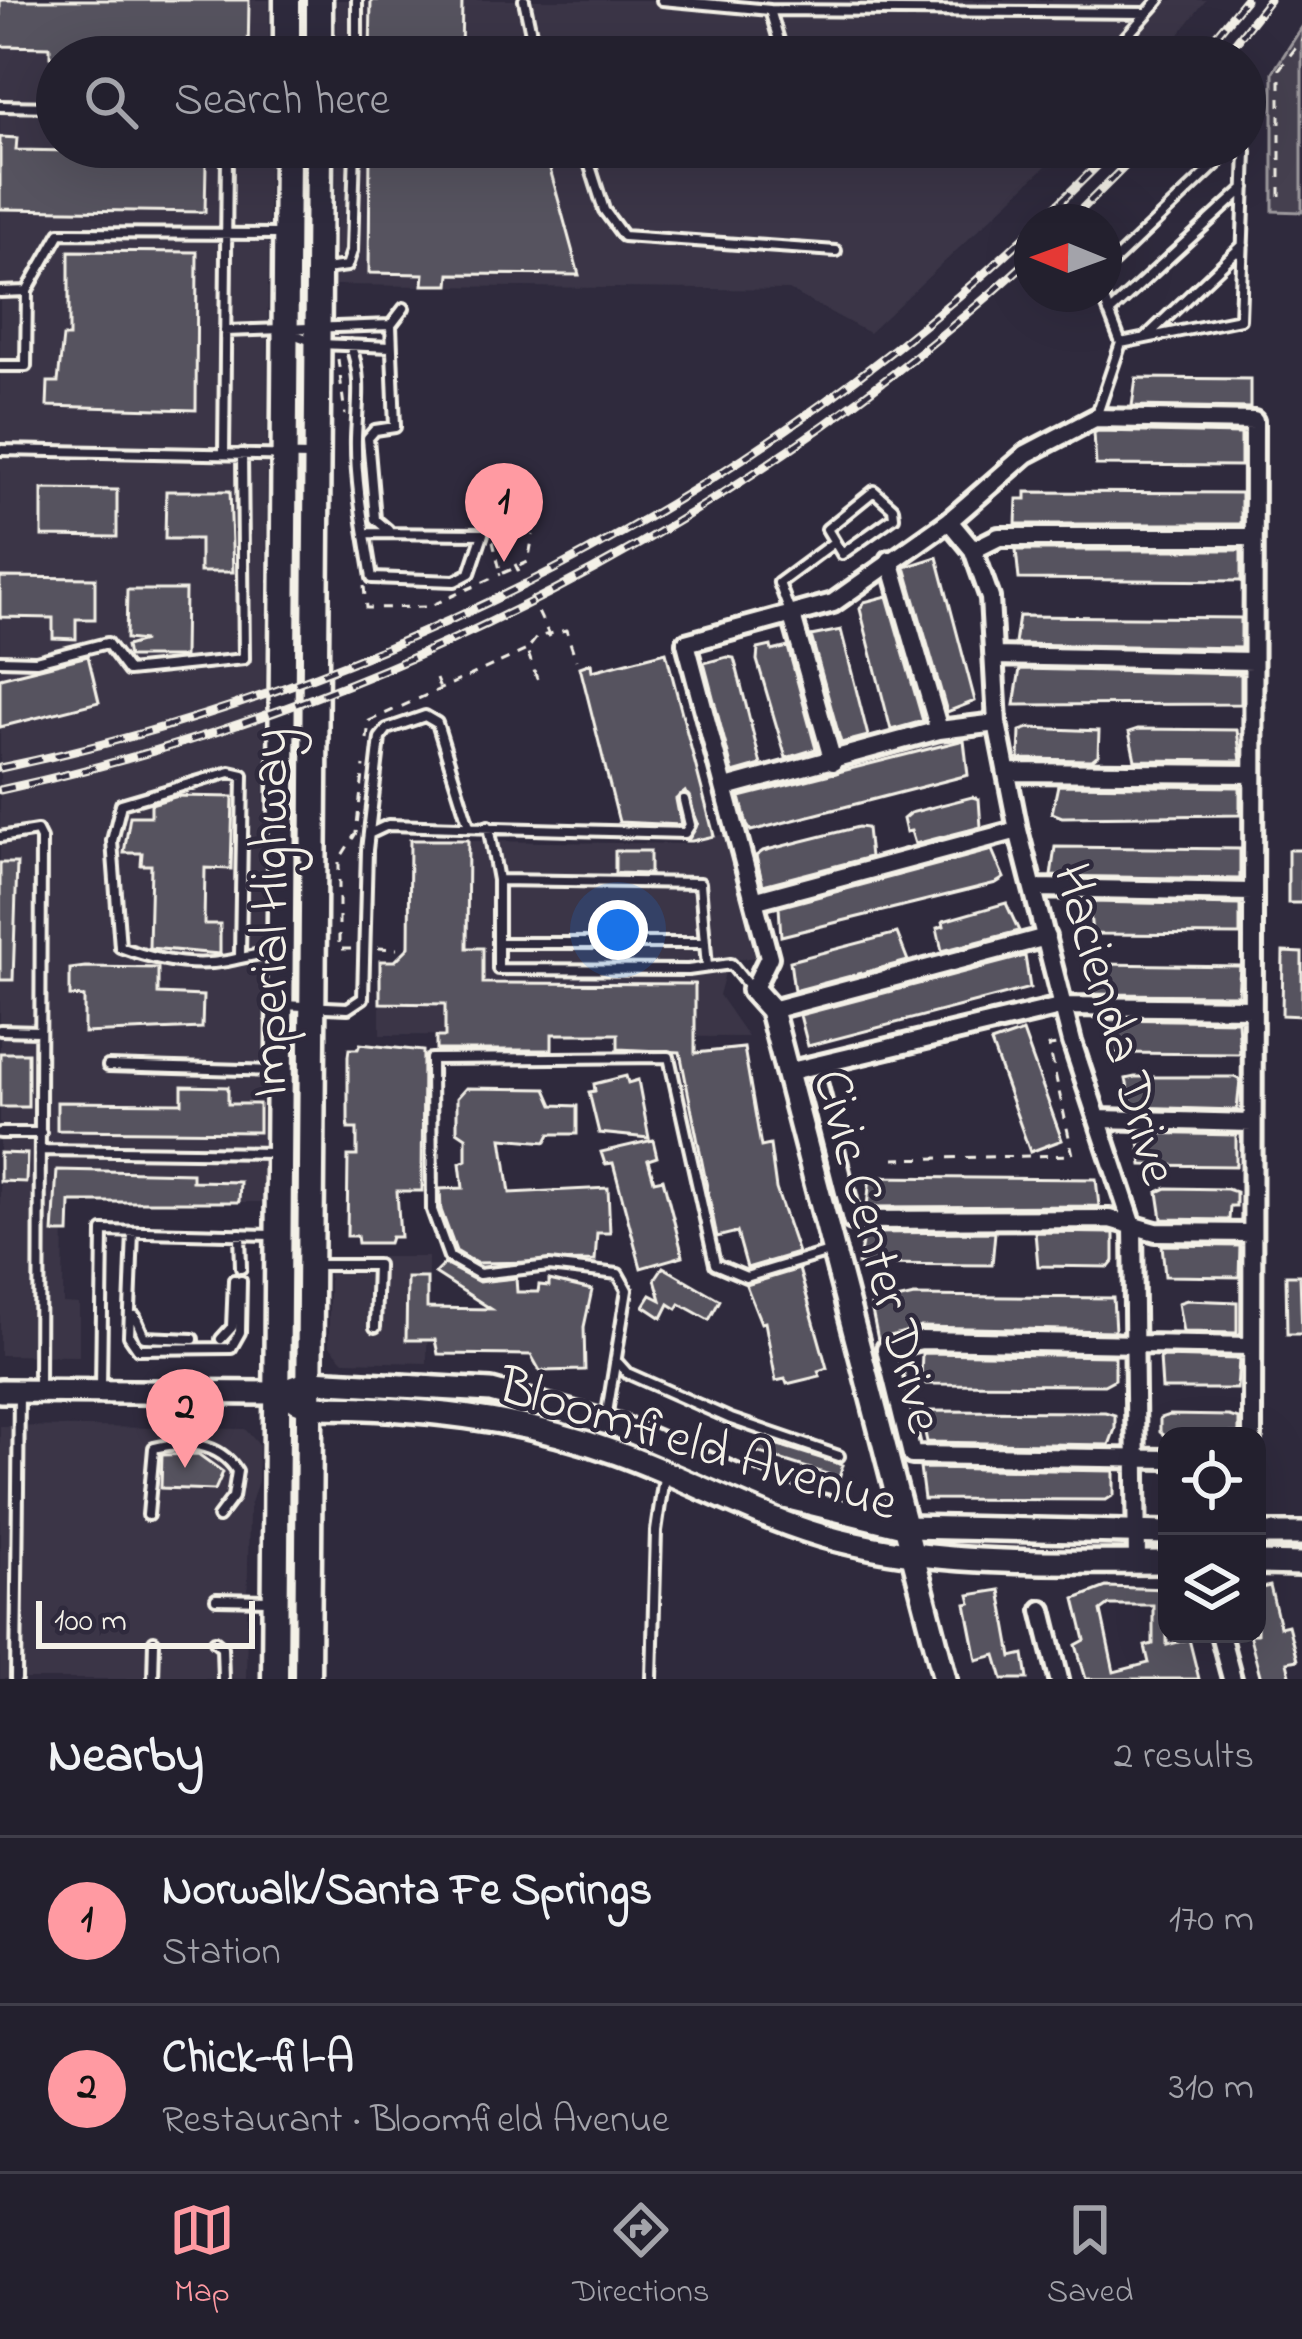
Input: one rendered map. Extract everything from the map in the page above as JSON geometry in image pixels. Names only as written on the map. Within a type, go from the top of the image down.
[{"type":"main road","points":[[287,0],[287,36]]},
{"type":"main road","points":[[319,0],[319,36]]},
{"type":"main road","name":"Imperial Highway","points":[[275,1679],[286,168]]},
{"type":"main road","name":"Imperial Highway","points":[[307,1679],[319,168]]},
{"type":"main road","name":"Civic Center Drive","points":[[753,990],[771,1010],[945,1679]]},
{"type":"main road","name":"Bloomfield Avenue","points":[[20,1391],[279,1393],[311,1381],[491,1391],[605,1421],[784,1497],[908,1527],[1158,1533]]},
{"type":"main road","name":"Bloomfield Avenue","points":[[279,1393],[310,1407],[456,1414],[590,1444],[762,1517],[842,1541],[914,1554],[1158,1562]]},
{"type":"main road","points":[[456,1414],[491,1406],[589,1430],[605,1421]]},
{"type":"main road","points":[[665,1472],[677,1451]]},
{"type":"main road","points":[[277,1532],[289,1586],[293,1679]]},
{"type":"main road","points":[[1266,1534],[1302,1534]]},
{"type":"main road","points":[[1266,1563],[1302,1564]]},
{"type":"street","points":[[753,990],[769,957],[686,643],[833,603],[949,521],[1026,454],[1096,418],[1254,421],[1252,1427]]},
{"type":"street","name":"Hacienda Drive","points":[[949,521],[973,550],[990,598],[997,723],[1018,830],[1072,1042],[1133,1226],[1137,1562]]},
{"type":"street","points":[[973,550],[999,537],[1253,537]]},
{"type":"street","points":[[890,560],[939,730]]},
{"type":"street","points":[[792,616],[833,762]]},
{"type":"street","points":[[994,656],[1253,662]]},
{"type":"street","points":[[726,788],[939,730],[997,723]]},
{"type":"street","points":[[1007,772],[1252,774]]},
{"type":"street","points":[[757,900],[1018,830]]},
{"type":"street","points":[[1036,888],[1252,892]]},
{"type":"street","points":[[771,1010],[1046,937]]},
{"type":"street","points":[[788,1072],[1064,1006],[1252,1008]]},
{"type":"street","points":[[818,1087],[852,1220],[1110,1219],[1156,1232],[1252,1233]]},
{"type":"street","points":[[1100,1119],[1252,1123]]},
{"type":"street","points":[[1158,1458],[912,1455],[886,1349],[921,1340],[1252,1346]]},
{"type":"street","points":[[1042,1610],[1059,1679]]},
{"type":"street","points":[[1222,1643],[1232,1679]]},
{"type":"lane","points":[[357,0],[357,36]]},
{"type":"lane","points":[[524,0],[532,36]]},
{"type":"lane","points":[[662,0],[770,10],[1147,13]]},
{"type":"lane","points":[[1127,36],[1159,0]]},
{"type":"lane","points":[[770,10],[778,36]]},
{"type":"lane","points":[[0,106],[36,106]]},
{"type":"lane","points":[[224,454],[226,168]]},
{"type":"lane","points":[[320,270],[347,266],[352,251],[354,168]]},
{"type":"lane","points":[[591,168],[604,210],[623,236],[836,251]]},
{"type":"lane","points":[[1122,254],[1212,168]]},
{"type":"lane","points":[[1121,343],[1240,319],[1246,168]]},
{"type":"lane","points":[[1096,418],[1121,343],[1109,313],[1246,187]]},
{"type":"lane","points":[[0,366],[26,366],[27,292],[60,233],[286,234]]},
{"type":"lane","points":[[1145,338],[1244,244]]},
{"type":"lane","points":[[0,292],[27,292]]},
{"type":"lane","points":[[400,533],[376,525],[368,438],[375,430],[395,427],[391,325],[404,308]]},
{"type":"lane","points":[[225,331],[320,335],[391,325]]},
{"type":"lane","points":[[286,332],[320,335],[350,345],[391,347]]},
{"type":"lane","points":[[350,345],[360,398],[356,439],[365,533],[372,578],[455,581],[470,573],[483,534],[365,533]]},
{"type":"lane","points":[[0,450],[319,456]]},
{"type":"lane","points":[[0,660],[36,661],[107,643],[128,671],[244,659],[242,454]]},
{"type":"lane","points":[[874,491],[893,508],[891,520],[847,554],[833,543],[829,526],[874,491]]},
{"type":"lane","points":[[792,616],[779,583],[833,543]]},
{"type":"lane","points":[[282,1005],[347,1008],[361,1001],[370,834],[380,738],[387,729],[425,716],[437,723],[469,826]]},
{"type":"lane","points":[[240,955],[243,775],[230,772],[122,804],[112,841],[120,947],[154,960],[228,961],[240,955],[282,953]]},
{"type":"lane","points":[[370,834],[383,826],[685,832],[690,826],[683,800]]},
{"type":"lane","points":[[488,826],[498,880],[498,969],[730,964],[753,990]]},
{"type":"lane","points":[[0,836],[37,831],[40,839],[41,1133],[20,1391],[14,1674],[0,1668]]},
{"type":"lane","points":[[498,880],[700,883],[707,967]]},
{"type":"lane","points":[[498,943],[705,943]]},
{"type":"lane","points":[[0,1030],[40,1031]]},
{"type":"lane","points":[[605,1421],[627,1290],[618,1274],[549,1266],[479,1274],[449,1257],[431,1210],[431,1059],[669,1057],[715,1264],[746,1277],[833,1250]]},
{"type":"lane","points":[[108,1066],[282,1071]]},
{"type":"lane","points":[[0,1133],[41,1133]]},
{"type":"lane","points":[[41,1150],[281,1153]]},
{"type":"lane","points":[[101,1392],[103,1232],[280,1235]]},
{"type":"lane","points":[[133,1232],[129,1336],[138,1349],[231,1348],[240,1331],[238,1281],[232,1327],[221,1339]]},
{"type":"lane","points":[[238,1269],[240,1234]]},
{"type":"lane","points":[[133,1255],[139,1334],[193,1339]]},
{"type":"lane","points":[[311,1265],[376,1265],[375,1327]]},
{"type":"lane","points":[[617,1362],[627,1373],[731,1419],[839,1456]]},
{"type":"lane","points":[[148,1515],[154,1448],[206,1445],[237,1471],[232,1496],[218,1517]]},
{"type":"lane","points":[[652,1679],[656,1531],[665,1472]]},
{"type":"lane","points":[[216,1599],[276,1600]]},
{"type":"lane","points":[[153,1679],[154,1641]]},
{"type":"lane","points":[[215,1641],[222,1647],[223,1679]]},
{"type":"path","points":[[1280,196],[1280,68],[1302,40]]},
{"type":"path","points":[[490,534],[501,574]]},
{"type":"path","points":[[428,608],[515,564],[529,564],[533,535]]},
{"type":"path","points":[[515,564],[550,637]]},
{"type":"path","points":[[550,637],[558,626],[566,630],[576,660]]},
{"type":"path","points":[[367,744],[369,722],[527,650],[537,637],[550,637]]},
{"type":"path","points":[[527,650],[537,679]]},
{"type":"path","points":[[436,679],[441,690]]},
{"type":"path","points":[[364,766],[356,832],[339,860],[339,949],[397,949]]},
{"type":"path","points":[[895,1159],[1073,1155],[1049,1046],[1072,1042]]},
{"type":"shaded area","points":[[0,0],[269,0],[269,36],[36,36],[36,168],[269,168],[262,1101],[252,1101],[262,1102],[262,1202],[64,1202],[63,1303],[79,1304],[79,1356],[0,1355]]},
{"type":"shaded area","points":[[337,0],[1206,0],[1178,36],[337,36]]},
{"type":"shaded area","points":[[1302,27],[1302,212],[1273,211],[1273,72]]},
{"type":"shaded area","points":[[337,168],[1044,168],[869,333],[789,290],[335,285]]},
{"type":"shaded area","points":[[723,834],[755,957],[736,960],[726,969],[719,995],[748,1037],[380,1035],[380,961],[395,961],[409,947],[410,840],[690,844]]},
{"type":"shaded area","points":[[329,1257],[428,1257],[427,1363],[344,1361],[329,1345]]},
{"type":"shaded area","points":[[0,1426],[245,1429],[259,1445],[258,1481],[249,1509],[246,1679],[0,1679]]},
{"type":"building","points":[[0,0],[249,0],[248,36],[36,36],[36,47],[0,46]]},
{"type":"building","points":[[371,0],[462,0],[461,36],[370,36]]},
{"type":"building","points":[[0,137],[17,138],[16,150],[36,150],[36,168],[206,168],[205,212],[0,209]]},
{"type":"building","points":[[370,168],[550,168],[579,275],[450,274],[449,285],[423,285],[424,274],[369,273]]},
{"type":"building","points":[[69,251],[197,252],[196,410],[47,406],[48,382],[58,382],[63,337],[69,337]]},
{"type":"building","points":[[1136,378],[1250,379],[1250,408],[1132,406]]},
{"type":"building","points":[[1094,433],[1241,434],[1241,466],[1096,465]]},
{"type":"building","points":[[42,489],[117,490],[117,537],[42,536]]},
{"type":"building","points":[[166,491],[230,491],[233,572],[200,572],[200,539],[165,539]]},
{"type":"building","points":[[1026,492],[1241,493],[1241,524],[1016,524],[1017,499],[1026,499]]},
{"type":"building","points":[[1016,550],[1241,550],[1241,581],[1019,579]]},
{"type":"building","points":[[937,557],[975,701],[947,712],[905,567]]},
{"type":"building","points":[[0,577],[95,578],[95,619],[76,619],[76,639],[53,638],[53,618],[0,617]]},
{"type":"building","points":[[127,590],[185,590],[184,657],[128,657],[126,646],[144,641],[126,639]]},
{"type":"building","points":[[887,596],[923,721],[891,730],[860,609],[864,602]]},
{"type":"building","points":[[1019,616],[1241,618],[1241,648],[1015,644]]},
{"type":"building","points":[[841,630],[868,736],[841,743],[811,636]]},
{"type":"building","points":[[771,646],[772,651],[788,647],[816,749],[786,758],[757,660],[758,649]]},
{"type":"building","points":[[666,652],[714,836],[692,841],[687,841],[698,823],[685,792],[676,799],[681,825],[619,822],[580,667],[591,663],[592,671]]},
{"type":"building","points":[[88,656],[99,702],[0,727],[0,678]]},
{"type":"building","points":[[734,658],[761,765],[733,773],[704,663]]},
{"type":"building","points":[[1020,669],[1241,674],[1241,704],[1014,705]]},
{"type":"building","points":[[1237,730],[1241,761],[1135,760],[1129,732]]},
{"type":"building","points":[[1020,731],[1099,731],[1098,755],[1092,760],[1019,759]]},
{"type":"building","points":[[964,740],[968,775],[751,831],[747,825],[740,797]]},
{"type":"building","points":[[1058,785],[1240,787],[1240,815],[1062,817],[1052,813]]},
{"type":"building","points":[[178,796],[233,797],[231,869],[205,868],[204,924],[220,924],[220,954],[149,948],[151,865],[141,865],[142,853],[124,853],[130,816],[151,816],[151,804]]},
{"type":"building","points":[[979,799],[981,827],[915,844],[911,831],[906,832],[903,819],[910,813]]},
{"type":"building","points":[[867,828],[870,857],[763,885],[756,856],[763,851]]},
{"type":"building","points":[[410,840],[468,840],[467,948],[483,948],[483,983],[695,984],[695,1053],[744,1048],[761,1147],[770,1145],[776,1189],[798,1253],[747,1268],[737,1232],[717,1237],[680,1052],[618,1049],[618,1034],[552,1034],[552,1050],[436,1050],[436,1037],[445,1037],[445,1004],[380,1003],[380,961],[395,961],[409,947]]},
{"type":"building","points":[[1055,847],[1240,849],[1240,879],[1051,876]]},
{"type":"building","points":[[992,850],[1004,878],[996,883],[781,936],[779,907]]},
{"type":"building","points":[[1288,850],[1302,850],[1302,903],[1288,903]]},
{"type":"building","points":[[615,851],[650,851],[650,874],[615,873]]},
{"type":"building","points":[[0,863],[17,863],[13,980],[0,980]]},
{"type":"building","points":[[1089,902],[1240,905],[1240,935],[1092,934]]},
{"type":"building","points":[[1006,903],[1019,931],[942,951],[937,928],[944,926],[943,921]]},
{"type":"building","points":[[897,933],[908,961],[794,991],[790,961]]},
{"type":"building","points":[[1283,952],[1302,953],[1302,1016],[1282,1015]]},
{"type":"building","points":[[1025,956],[1030,988],[808,1046],[800,1015]]},
{"type":"building","points":[[1089,966],[1240,966],[1238,995],[1094,994]]},
{"type":"building","points":[[158,968],[158,994],[203,996],[202,1028],[84,1033],[84,997],[70,996],[70,969]]},
{"type":"building","points":[[1107,1019],[1238,1021],[1240,1054],[1112,1053]]},
{"type":"building","points":[[1023,1032],[1062,1140],[1030,1152],[991,1043]]},
{"type":"building","points":[[360,1044],[423,1051],[422,1191],[397,1191],[400,1237],[391,1237],[389,1243],[358,1243],[357,1236],[347,1236],[348,1156],[357,1156],[357,1129],[348,1129],[348,1056],[349,1049],[358,1049]]},
{"type":"building","points":[[0,1053],[28,1053],[28,1107],[0,1107]]},
{"type":"building","points":[[626,1076],[628,1083],[638,1080],[649,1138],[599,1133],[589,1092],[595,1091],[594,1084]]},
{"type":"building","points":[[1234,1077],[1240,1080],[1237,1110],[1132,1107],[1126,1079]]},
{"type":"building","points":[[182,1086],[228,1087],[228,1104],[259,1104],[259,1132],[57,1130],[57,1102],[182,1103]]},
{"type":"building","points":[[466,1088],[546,1089],[553,1105],[577,1106],[577,1134],[550,1134],[546,1142],[502,1138],[510,1193],[608,1188],[610,1233],[597,1233],[595,1261],[476,1263],[456,1251],[441,1210],[440,1189],[463,1188],[460,1163],[466,1160],[466,1137],[457,1131],[457,1098]]},
{"type":"building","points":[[1138,1133],[1236,1135],[1236,1166],[1142,1165]]},
{"type":"building","points":[[653,1140],[657,1157],[648,1160],[654,1181],[663,1179],[683,1256],[641,1268],[613,1163],[605,1164],[601,1152]]},
{"type":"building","points":[[0,1153],[27,1154],[26,1182],[0,1181]]},
{"type":"building","points":[[57,1170],[192,1173],[192,1181],[240,1182],[239,1202],[70,1202],[69,1233],[53,1233]]},
{"type":"building","points":[[870,1177],[1096,1179],[1099,1206],[867,1207]]},
{"type":"building","points":[[1167,1188],[1227,1189],[1236,1192],[1236,1206],[1230,1206],[1229,1220],[1162,1219],[1158,1192]]},
{"type":"building","points":[[995,1232],[992,1265],[858,1264],[864,1233]]},
{"type":"building","points":[[1035,1232],[1114,1233],[1114,1261],[1109,1267],[1038,1266]]},
{"type":"building","points":[[1162,1245],[1240,1246],[1239,1277],[1165,1276]]},
{"type":"building","points":[[444,1264],[479,1282],[516,1278],[517,1292],[538,1292],[539,1285],[549,1286],[549,1280],[592,1290],[584,1327],[585,1370],[540,1371],[531,1355],[438,1354],[435,1340],[406,1340],[407,1278],[427,1278],[427,1308],[491,1309],[435,1273]]},
{"type":"building","points":[[663,1267],[720,1300],[709,1320],[680,1304],[677,1309],[669,1304],[662,1318],[644,1306],[651,1295],[661,1300],[655,1279]]},
{"type":"building","points":[[799,1269],[827,1368],[818,1371],[820,1376],[787,1384],[785,1379],[776,1381],[765,1322],[761,1323],[746,1285]]},
{"type":"building","points":[[1286,1275],[1300,1275],[1302,1334],[1287,1334]]},
{"type":"building","points":[[914,1296],[1113,1298],[1115,1331],[921,1327],[878,1340],[871,1306]]},
{"type":"building","points":[[1237,1302],[1237,1333],[1183,1332],[1178,1303]]},
{"type":"building","points":[[922,1353],[1115,1356],[1115,1379],[1104,1385],[926,1384],[921,1378]]},
{"type":"building","points":[[1160,1357],[1239,1359],[1237,1389],[1162,1389]]},
{"type":"building","points":[[1105,1412],[1115,1415],[1115,1429],[1109,1445],[927,1442],[921,1414]]},
{"type":"building","points":[[1229,1416],[1239,1419],[1239,1427],[1160,1427],[1160,1418]]},
{"type":"building","points":[[759,1439],[843,1465],[839,1478],[754,1451]]},
{"type":"building","points":[[198,1454],[223,1472],[215,1490],[161,1488],[162,1455]]},
{"type":"building","points":[[920,1468],[1114,1471],[1114,1495],[1106,1500],[924,1499]]},
{"type":"building","points":[[1270,1586],[1280,1627],[1288,1625],[1297,1660],[1287,1662],[1291,1679],[1261,1679],[1251,1643],[1266,1643],[1266,1587]]},
{"type":"building","points":[[1106,1587],[1158,1589],[1158,1643],[1190,1643],[1199,1679],[1086,1679],[1076,1645],[1085,1640],[1075,1599]],"holes":[[[1109,1605],[1153,1605],[1153,1644],[1145,1646],[1149,1663],[1114,1672],[1101,1611]]]},
{"type":"building","points":[[1000,1590],[1012,1657],[1024,1654],[1028,1679],[1003,1679],[996,1655],[977,1660],[966,1604],[971,1603],[969,1595]]},
{"type":"railway","points":[[1215,36],[1245,0]]},
{"type":"railway","points":[[1241,36],[1269,0]]},
{"type":"railway","points":[[1058,204],[1095,168]]},
{"type":"railway","points":[[1087,204],[1123,168]]},
{"type":"railway","points":[[0,768],[143,733],[283,688],[420,634],[553,570],[681,497],[805,416],[922,327],[1014,246]]},
{"type":"railway","points":[[0,790],[142,754],[282,709],[419,655],[551,592],[679,520],[803,440],[920,352],[1014,272]]},
{"type":"place","name":"Norwalk/Santa Fe Springs","points":[[504,562]]},
{"type":"place","name":"Chick-fil-A","points":[[185,1468]]}]
